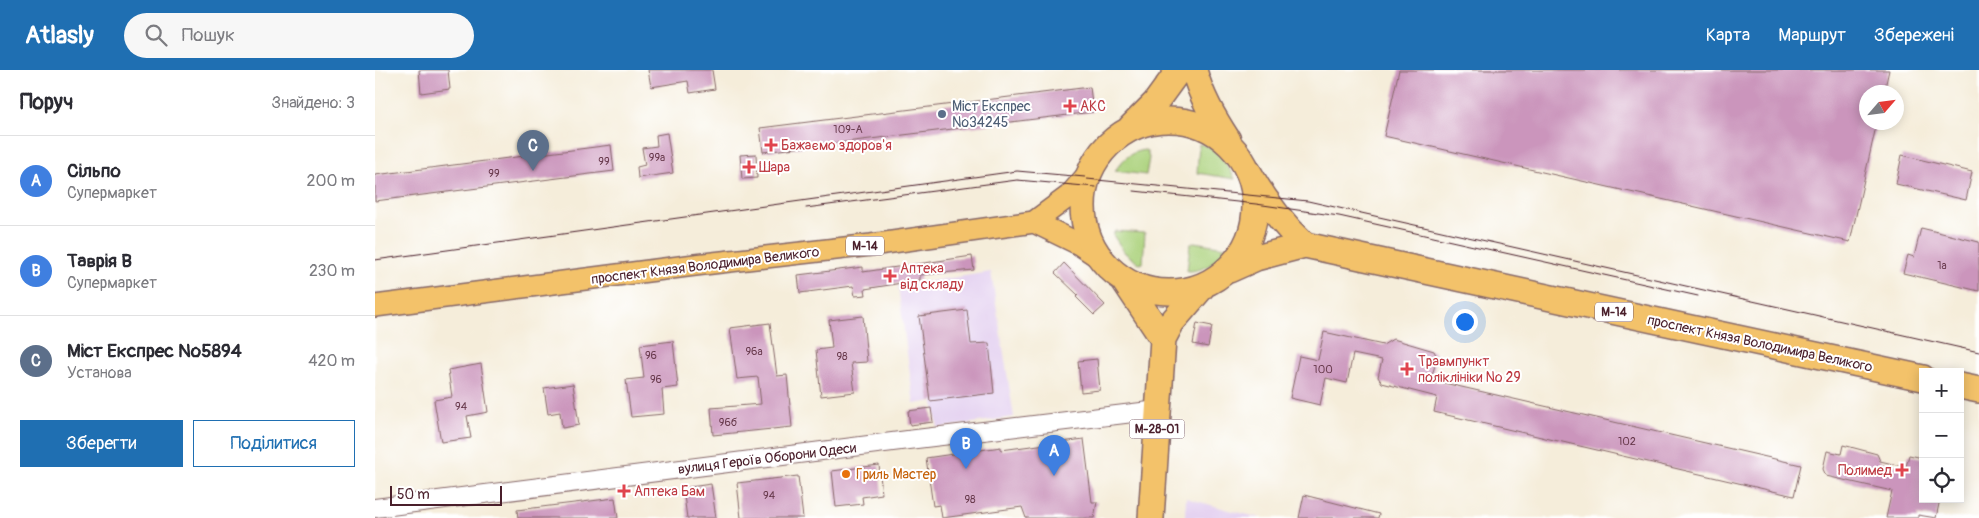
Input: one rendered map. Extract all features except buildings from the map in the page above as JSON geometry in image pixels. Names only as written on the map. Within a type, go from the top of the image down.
[{"type":"highway","points":[[1129,130],[1155,104],[1179,70]]},
{"type":"highway","points":[[1194,70],[1200,91],[1210,111],[1233,148]]},
{"type":"highway","name":"М-14","points":[[1156,121],[1184,121],[1211,130],[1233,148],[1248,171],[1256,204],[1253,229],[1243,252],[1226,271],[1203,286],[1176,292],[1148,290],[1122,278],[1101,258],[1088,236],[1083,211],[1085,186],[1089,173],[1099,156],[1113,141],[1129,130],[1156,121]]},
{"type":"highway","name":"проспект Князя Володимира Великого","points":[[1248,171],[1269,206],[1285,226],[1305,245]]},
{"type":"highway","name":"проспект Князя Володимира Великого","points":[[1226,271],[1256,258],[1305,245],[1919,377]]},
{"type":"highway","points":[[1122,278],[1146,311],[1163,339]]},
{"type":"highway","name":"М-28-01","points":[[1151,518],[1163,339],[1172,322],[1203,286]]},
{"type":"highway","points":[[1964,387],[1979,390]]},
{"type":"main road","name":"проспект Князя Володимира Великого","points":[[375,306],[695,265],[871,245],[1034,222],[1069,196],[1089,173]]},
{"type":"main road","name":"М-14","points":[[1034,222],[1079,244],[1101,258]]},
{"type":"street","name":"вулиця Героїв Оборони Одеси","points":[[375,508],[1158,410]]},
{"type":"shaded area","points":[[991,272],[1014,417],[938,428],[933,401],[914,404],[898,286]]},
{"type":"shaded area","points":[[1186,498],[1236,512],[1261,518],[1185,518]]},
{"type":"green space","points":[[1199,144],[1205,145],[1216,152],[1225,162],[1235,179],[1197,173]]},
{"type":"green space","points":[[1145,150],[1149,158],[1146,175],[1115,171],[1127,157],[1135,152]]},
{"type":"green space","points":[[1115,231],[1145,233],[1143,263],[1140,264],[1125,253],[1113,235]]},
{"type":"green space","points":[[1194,242],[1227,248],[1220,258],[1210,265],[1198,270],[1187,271],[1190,245]]},
{"type":"tram line","points":[[375,260],[1017,171],[1308,201],[1979,352]]},
{"type":"tram line","points":[[806,208],[1017,180],[1096,187]]},
{"type":"tram line","points":[[1134,191],[1256,204],[1339,216],[1698,296]]},
{"type":"place","name":"АКС","points":[[1070,106]]},
{"type":"place","name":"Міст Експрес №34245","points":[[942,114]]},
{"type":"place","name":"Бажаємо здоров'я","points":[[771,145]]},
{"type":"place","name":"Шара","points":[[749,167]]},
{"type":"place","name":"Міст Експрес №5894","points":[[533,171]]},
{"type":"place","name":"Аптека від складу","points":[[890,276]]},
{"type":"place","name":"Травмпункт поліклініки № 29","points":[[1407,369]]},
{"type":"place","name":"Таврія В","points":[[966,469]]},
{"type":"place","name":"Полимед","points":[[1902,470]]},
{"type":"place","name":"Гриль Мастер","points":[[846,474]]},
{"type":"place","name":"Сільпо","points":[[1054,476]]},
{"type":"place","name":"Аптека Бам","points":[[624,491]]}]
